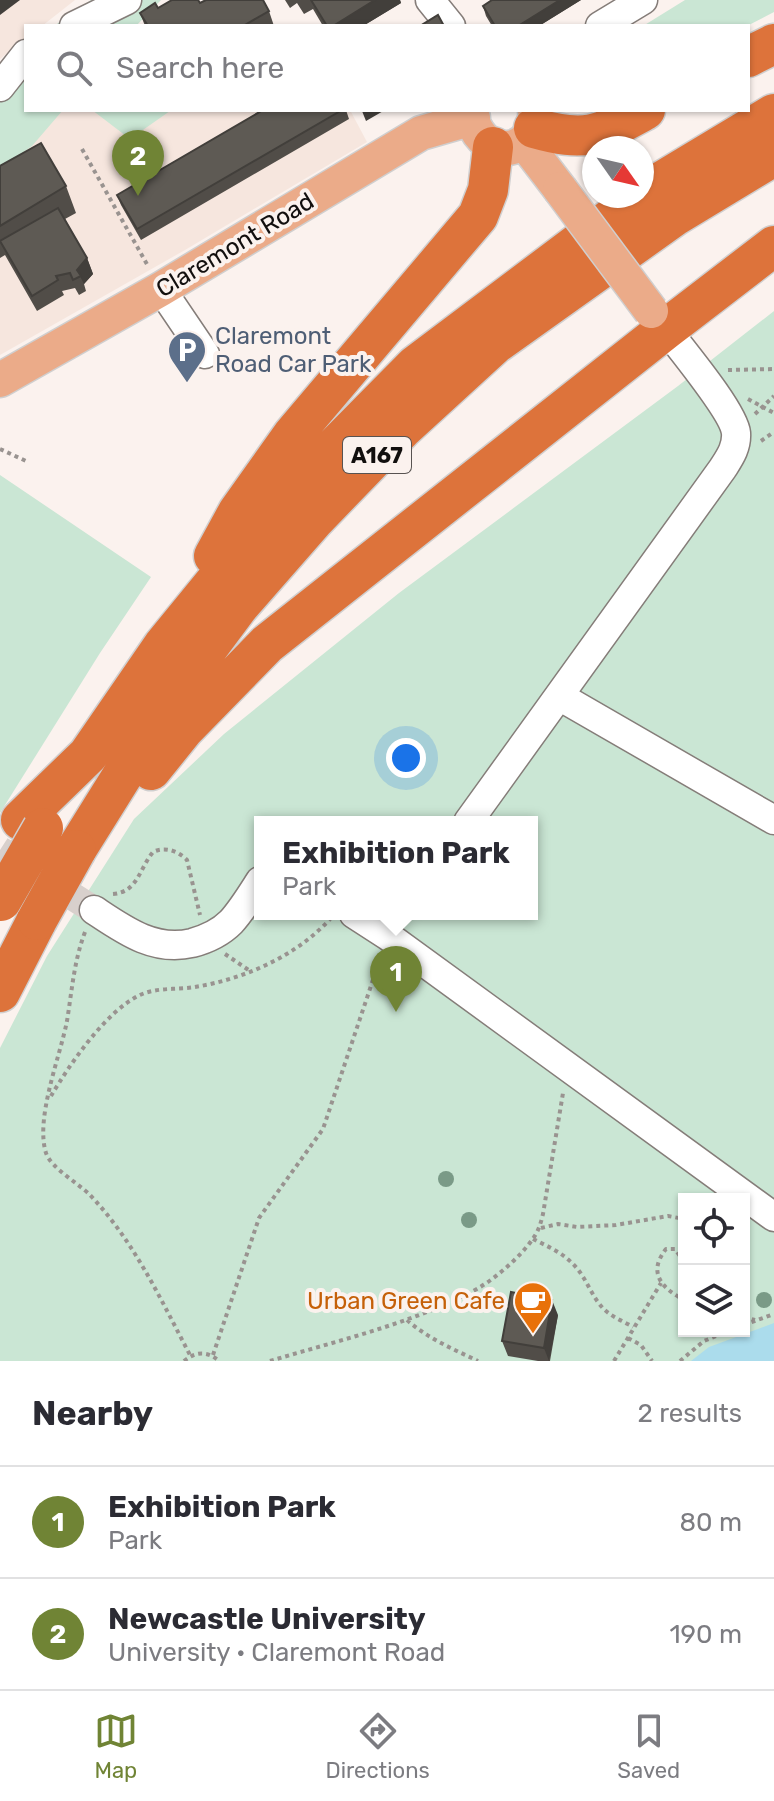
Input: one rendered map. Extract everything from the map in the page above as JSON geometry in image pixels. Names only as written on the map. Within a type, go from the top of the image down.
[{"type":"highway","points":[[750,56],[774,44]]},
{"type":"highway","points":[[163,646],[238,512],[292,436],[478,216],[505,126],[574,137],[597,134],[641,112]]},
{"type":"highway","name":"A167","points":[[654,186],[774,114]]},
{"type":"highway","name":"A167","points":[[0,992],[76,850],[172,696],[238,607],[314,520],[402,429],[495,344],[676,215],[774,156]]},
{"type":"highway","name":"A167","points":[[21,834],[88,755],[163,646],[239,553],[318,464],[415,366],[625,208]]},
{"type":"highway","points":[[76,850],[121,808],[184,729],[267,644],[658,320],[774,246]]},
{"type":"highway","points":[[0,901],[21,834]]},
{"type":"main road","points":[[505,126],[560,189],[658,320]]},
{"type":"main road","name":"Claremont Road","points":[[0,380],[161,289],[421,133],[505,126]]},
{"type":"street","points":[[78,24],[127,0]]},
{"type":"street","points":[[430,0],[449,24]]},
{"type":"street","points":[[603,24],[643,0]]},
{"type":"street","points":[[0,87],[24,57]]},
{"type":"street","points":[[161,289],[205,354]]},
{"type":"street","points":[[472,816],[732,453],[736,435],[731,417],[658,320]]},
{"type":"street","points":[[559,696],[774,820]]},
{"type":"street","points":[[94,910],[135,936],[160,945],[186,944],[207,938],[228,925],[254,890]]},
{"type":"street","points":[[396,925],[567,1066],[774,1217]]},
{"type":"path","points":[[82,149],[161,289]]},
{"type":"path","points":[[698,370],[774,369]]},
{"type":"path","points":[[0,449],[26,461]]},
{"type":"path","points":[[94,910],[109,895],[131,888],[153,852],[169,850],[182,855],[189,866],[207,938]]},
{"type":"path","points":[[47,1102],[68,1067],[129,1001],[149,991],[190,988],[250,971],[289,952],[329,920]]},
{"type":"path","points":[[213,1355],[259,1218],[323,1129],[396,925]]},
{"type":"path","points":[[83,937],[74,964],[67,1021],[47,1102],[44,1140],[49,1160],[83,1188],[117,1228],[190,1355]]},
{"type":"path","points":[[270,1361],[407,1320],[471,1293],[524,1251],[539,1229],[543,1214],[567,1066]]},
{"type":"path","points":[[539,1229],[558,1224],[577,1227],[616,1225],[668,1216],[678,1218]]},
{"type":"path","points":[[533,1239],[571,1261],[601,1307],[633,1327]]},
{"type":"path","points":[[678,1253],[675,1249],[666,1249],[658,1262],[657,1271],[661,1283],[678,1297]]},
{"type":"path","points":[[614,1361],[661,1283]]},
{"type":"path","points":[[750,1323],[774,1314]]},
{"type":"path","points":[[750,1318],[758,1320]]},
{"type":"path","points":[[407,1320],[435,1340],[478,1361]]},
{"type":"path","points":[[680,1361],[704,1341],[714,1337]]},
{"type":"path","points":[[628,1338],[641,1345],[652,1361]]},
{"type":"path","points":[[184,1361],[198,1353],[213,1355],[219,1361]]},
{"type":"shaded area","points":[[0,0],[75,0],[45,24],[24,24],[24,40],[0,59]]},
{"type":"shaded area","points":[[0,78],[24,108],[24,112],[351,112],[367,142],[0,355]]},
{"type":"green space","points":[[91,0],[161,0],[138,24],[57,24]]},
{"type":"green space","points":[[685,0],[774,0],[774,12],[750,24],[646,24]]},
{"type":"green space","points":[[24,47],[24,112],[61,112],[32,146],[0,169],[0,64]]},
{"type":"green space","points":[[95,112],[169,112],[130,139]]},
{"type":"green space","points":[[774,311],[774,1361],[0,1361],[0,1048],[47,956],[134,819],[224,734],[399,593]]},
{"type":"green space","points":[[0,475],[151,577],[0,813]]},
{"type":"water","points":[[774,1323],[774,1361],[691,1361],[709,1347],[736,1337],[750,1337],[750,1332]]},
{"type":"building","points":[[172,0],[198,0],[200,3],[206,0],[263,0],[269,11],[246,24],[147,24],[140,13],[155,3],[158,8]]},
{"type":"building","points":[[311,0],[375,0],[336,24],[326,24]]},
{"type":"building","points":[[492,0],[560,0],[521,24],[494,24],[483,6]]},
{"type":"building","points":[[438,15],[443,24],[423,24]]},
{"type":"building","points":[[260,112],[339,112],[137,229],[117,195]]},
{"type":"building","points":[[41,143],[66,186],[0,226],[0,166]]},
{"type":"building","points":[[58,208],[87,258],[77,270],[81,276],[73,280],[70,273],[56,276],[58,280],[32,296],[0,241]]},
{"type":"building","points":[[511,1292],[552,1300],[544,1348],[502,1341]]},
{"type":"tunnel","points":[[0,850],[94,910]]},
{"type":"place","name":"Newcastle University","points":[[138,196]]},
{"type":"place","name":"Claremont Road Car Park","points":[[187,384]]},
{"type":"place","name":"Exhibition Park","points":[[396,1012]]},
{"type":"place","name":"Urban Green Cafe","points":[[533,1335]]}]
